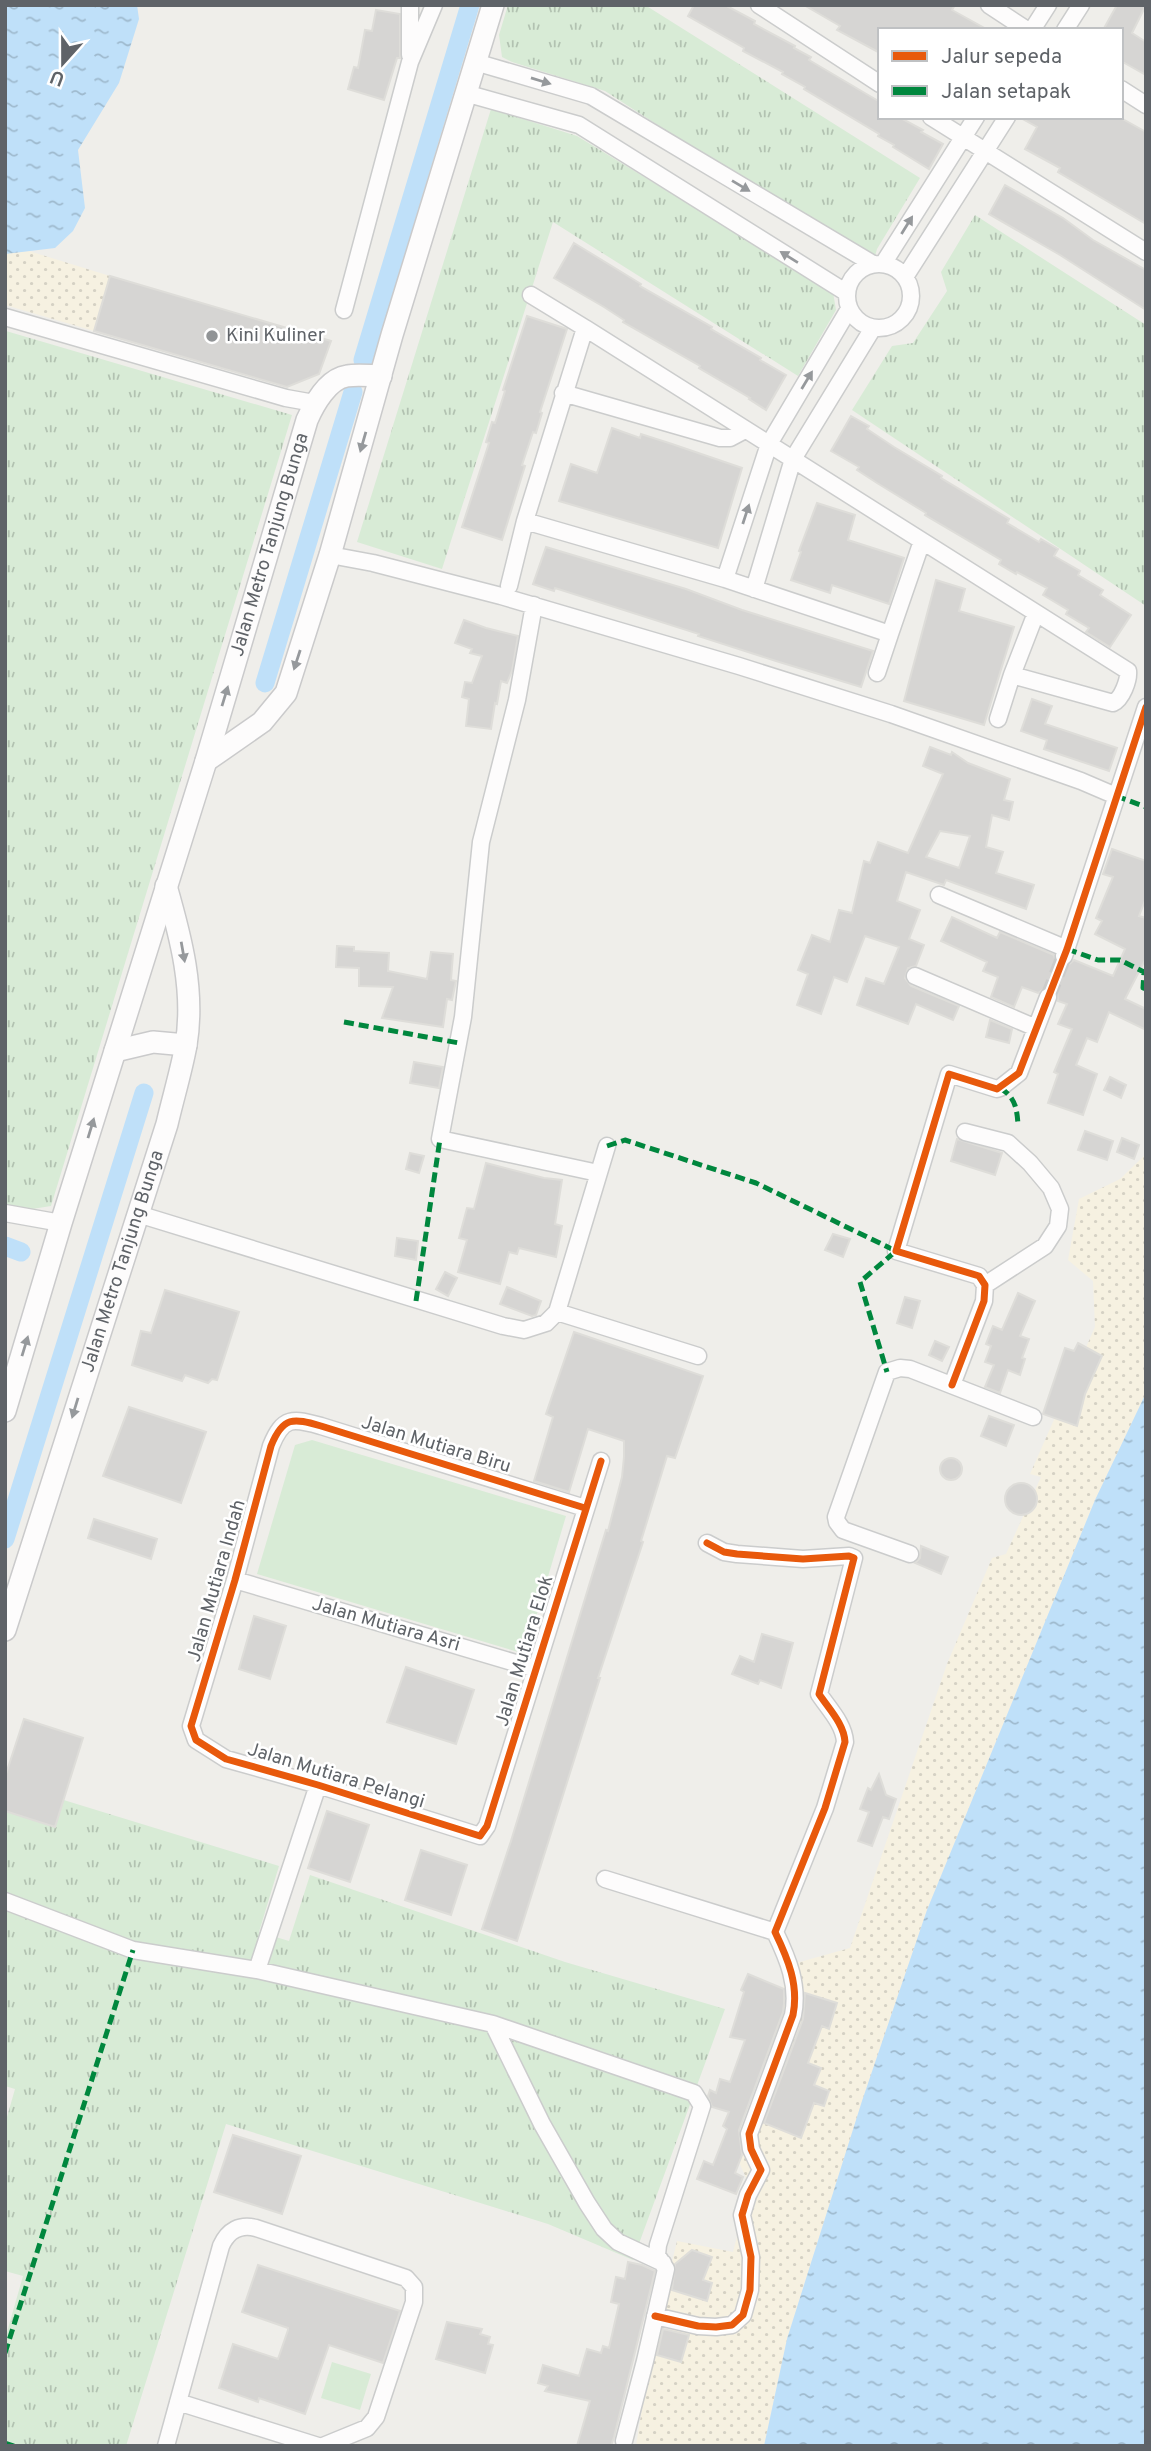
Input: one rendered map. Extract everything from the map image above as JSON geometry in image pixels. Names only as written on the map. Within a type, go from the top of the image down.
[{"type":"main road","points":[[206,761],[262,722],[286,693],[330,555],[493,5]]},
{"type":"main road","name":"Jalan Metro Tanjung Bunga","points":[[5,1411],[314,403],[339,379],[348,376],[381,376]]},
{"type":"main road","name":"Jalan Metro Tanjung Bunga","points":[[5,1630],[167,1124],[186,1045],[189,1003],[184,952],[166,886]]},
{"type":"main road","points":[[115,1051],[153,1042],[186,1045]]},
{"type":"street","points":[[410,5],[410,62]]},
{"type":"street","points":[[344,310],[410,62],[434,5]]},
{"type":"street","points":[[759,5],[878,83]]},
{"type":"street","points":[[989,5],[1027,28]]},
{"type":"street","points":[[1031,28],[1048,5]]},
{"type":"street","points":[[1066,28],[1074,7]]},
{"type":"street","points":[[465,93],[579,125],[848,301],[859,321],[873,328],[890,326],[904,317],[908,310],[911,293],[905,277],[895,268],[878,264],[591,96],[475,62]]},
{"type":"street","points":[[1123,90],[1146,105]]},
{"type":"street","points":[[934,119],[1146,252]]},
{"type":"street","points":[[725,579],[769,444],[848,301],[848,286],[857,273],[878,264],[975,119]]},
{"type":"street","points":[[905,277],[1006,119]]},
{"type":"street","points":[[531,295],[1126,668],[1128,679],[1118,701],[1113,703],[1012,675]]},
{"type":"street","points":[[5,317],[286,398],[314,403]]},
{"type":"street","points":[[509,586],[525,521],[585,328]]},
{"type":"street","points":[[754,589],[793,459],[873,328]]},
{"type":"street","points":[[564,393],[720,438],[730,438],[745,430]]},
{"type":"street","points":[[525,521],[725,579],[890,634]]},
{"type":"street","points":[[877,673],[922,541]]},
{"type":"street","points":[[330,555],[534,605],[739,666],[891,714],[1116,796]]},
{"type":"street","points":[[534,605],[517,700],[481,842],[463,1017],[440,1139],[598,1173]]},
{"type":"street","points":[[998,719],[1035,613]]},
{"type":"street","points":[[939,895],[1065,953],[1146,707]]},
{"type":"street","points":[[915,976],[1036,1028]]},
{"type":"street","points":[[952,1385],[984,1301],[985,1285],[979,1276],[896,1251],[949,1074],[999,1089],[1019,1073],[1048,997]]},
{"type":"street","points":[[965,1132],[1008,1143],[1031,1163],[1051,1188],[1060,1209],[1058,1226],[1045,1246],[985,1285]]},
{"type":"street","points":[[138,1214],[503,1326],[530,1328],[548,1321],[557,1312],[607,1146]]},
{"type":"street","points":[[5,1213],[61,1223]]},
{"type":"street","points":[[557,1312],[698,1356]]},
{"type":"street","points":[[910,1554],[843,1530],[836,1515],[887,1372],[900,1368],[910,1369],[1033,1417]]},
{"type":"street","name":"Jalan Mutiara Biru","points":[[279,1429],[291,1421],[302,1421],[585,1508]]},
{"type":"street","name":"Jalan Mutiara Indah","points":[[198,1742],[191,1726],[235,1580],[271,1446],[279,1429]]},
{"type":"street","name":"Jalan Mutiara Elok","points":[[468,1833],[481,1836],[487,1826],[601,1461]]},
{"type":"street","points":[[655,2316],[698,2326],[716,2327],[732,2325],[743,2315],[750,2290],[751,2257],[743,2215],[748,2195],[761,2170],[751,2149],[749,2134],[796,2002],[795,1985],[775,1932],[825,1808],[845,1742],[845,1733],[819,1694],[854,1558],[803,1559],[737,1554],[724,1552],[707,1543]]},
{"type":"street","name":"Jalan Mutiara Asri","points":[[235,1580],[536,1669]]},
{"type":"street","name":"Jalan Mutiara Pelangi","points":[[198,1742],[226,1759],[468,1833]]},
{"type":"street","points":[[257,1970],[318,1785]]},
{"type":"street","points":[[605,1879],[775,1932]]},
{"type":"street","points":[[5,1901],[133,1950],[257,1970],[493,2024],[694,2093],[702,2106],[658,2245],[657,2255],[666,2269],[624,2441]]},
{"type":"street","points":[[493,2024],[542,2124],[604,2229],[618,2242],[663,2263]]},
{"type":"street","points":[[166,2446],[221,2246],[234,2230],[243,2226],[406,2278],[414,2287],[414,2302],[376,2417],[367,2428],[323,2446]]},
{"type":"street","points":[[178,2402],[318,2446]]},
{"type":"green space","points":[[508,5],[645,5],[920,178],[877,249],[873,264],[605,91],[502,57],[499,35]]},
{"type":"green space","points":[[491,109],[577,136],[833,292],[836,310],[798,376],[553,222],[442,569],[357,542]]},
{"type":"green space","points":[[975,215],[1146,325],[1146,606],[852,410],[892,346],[913,343],[947,291],[941,272]]},
{"type":"green space","points":[[6,331],[292,415],[51,1206],[26,1210],[5,1204]]},
{"type":"green space","points":[[312,1440],[566,1516],[525,1654],[257,1574],[295,1445]]},
{"type":"green space","points":[[5,1782],[279,1866],[259,1932],[289,1941],[310,1875],[565,1962],[725,2009],[633,2260],[548,2224],[226,2124],[126,2446],[5,2446],[5,2339],[23,2276],[5,2271],[5,2124],[15,2089],[5,2086]]},
{"type":"green space","points":[[332,2362],[371,2374],[360,2410],[321,2398]]},
{"type":"sand","points":[[29,251],[110,276],[94,331],[5,305],[5,254]]},
{"type":"sand","points":[[1146,1154],[1146,1393],[1095,1500],[927,1910],[862,2101],[787,2339],[764,2446],[636,2446],[653,2340],[677,2241],[733,2252],[750,2187],[739,2162],[789,1965],[850,1948],[947,1664],[992,1558],[1006,1554],[1041,1477],[1030,1474],[1095,1327],[1093,1281],[1068,1260],[1079,1199],[1120,1179]]},
{"type":"water","points":[[5,5],[137,5],[139,19],[119,83],[78,150],[85,208],[73,231],[55,248],[5,254]]},
{"type":"water","points":[[1146,1393],[1146,2446],[764,2446],[787,2339],[862,2101],[927,1910],[1095,1500]]},
{"type":"building","points":[[694,5],[725,5],[795,46],[794,48],[811,57],[809,60],[878,101],[878,119],[903,119],[943,144],[929,169],[893,147],[894,145],[878,136],[879,134],[804,89],[805,87],[782,74],[783,72],[743,51],[744,48],[688,16]]},
{"type":"building","points":[[804,5],[955,5],[952,10],[984,28],[878,28],[878,52],[837,30],[840,26]]},
{"type":"building","points":[[1117,5],[1146,5],[1132,33],[1146,42],[1146,75],[1123,62],[1123,28],[1104,28]]},
{"type":"building","points":[[376,10],[400,14],[400,58],[397,58],[384,100],[348,89],[354,67],[358,68],[365,30],[372,31]]},
{"type":"building","points":[[1023,119],[1123,119],[1146,132],[1146,224],[1058,172],[1060,168],[1025,149],[1037,127]]},
{"type":"building","points":[[1005,185],[1146,270],[1146,310],[989,214]]},
{"type":"building","points":[[574,243],[786,375],[766,410],[699,368],[700,366],[554,278]]},
{"type":"building","name":"Kini Kuliner","points":[[110,276],[331,341],[319,374],[287,387],[94,331]]},
{"type":"building","points":[[527,316],[567,329],[540,412],[542,413],[536,433],[533,432],[522,465],[525,466],[502,540],[462,527],[489,443],[486,442],[492,422],[495,423]]},
{"type":"building","points":[[851,416],[869,426],[867,429],[894,447],[942,476],[941,478],[1009,519],[1007,523],[1039,542],[1041,539],[1058,549],[1054,556],[1080,571],[1078,575],[1103,590],[1100,595],[1131,615],[1110,647],[1086,632],[1089,628],[1066,614],[1068,610],[1043,595],[1047,588],[999,564],[1001,560],[925,515],[926,513],[857,470],[859,467],[831,451]]},
{"type":"building","points":[[612,428],[640,438],[641,434],[742,468],[718,548],[559,501],[571,464],[597,473]]},
{"type":"building","points":[[817,503],[855,515],[848,540],[904,558],[889,604],[832,585],[830,593],[791,580]]},
{"type":"building","points":[[546,547],[686,589],[742,610],[873,651],[861,687],[555,588],[554,591],[533,584]]},
{"type":"building","points":[[936,580],[965,589],[959,611],[1014,627],[984,725],[904,701]]},
{"type":"building","points":[[464,620],[518,636],[512,671],[507,683],[501,681],[491,729],[466,726],[469,699],[462,697],[465,682],[472,683],[482,656],[470,653],[472,649],[455,643]]},
{"type":"building","points":[[1032,699],[1052,706],[1045,724],[1117,748],[1109,771],[1044,749],[1047,740],[1021,731]]},
{"type":"building","points":[[930,747],[951,755],[952,752],[968,763],[1010,779],[1004,800],[1013,802],[1009,820],[992,815],[986,847],[1003,852],[996,873],[1034,885],[1026,909],[946,880],[944,885],[906,872],[897,901],[920,910],[909,939],[924,945],[916,966],[908,968],[905,978],[911,986],[959,1006],[953,1020],[916,1004],[908,1024],[857,1005],[866,978],[884,984],[899,947],[865,936],[847,982],[834,977],[821,1014],[797,1005],[808,974],[798,970],[812,935],[830,942],[839,910],[852,913],[864,861],[870,863],[878,842],[908,853],[943,774],[923,766]],"holes":[[[940,831],[970,836],[959,868],[926,857]]]},
{"type":"building","points":[[1112,849],[1146,861],[1146,898],[1139,916],[1146,918],[1146,958],[1125,999],[1146,1009],[1146,1030],[1109,1012],[1097,1042],[1087,1038],[1076,1065],[1097,1074],[1083,1115],[1048,1103],[1058,1074],[1054,1072],[1072,1029],[1058,1024],[1067,1004],[1058,1001],[1057,991],[1047,987],[1038,993],[1022,987],[1014,1007],[991,997],[998,977],[983,971],[987,962],[941,941],[952,917],[997,938],[1000,932],[1054,955],[1060,966],[1067,966],[1074,960],[1113,976],[1125,949],[1095,934],[1102,921],[1096,918],[1113,877],[1103,874]]},
{"type":"building","points":[[337,946],[354,947],[354,951],[389,953],[388,971],[427,979],[431,952],[453,954],[451,980],[456,981],[452,1000],[447,999],[443,1027],[382,1018],[393,987],[359,986],[359,968],[336,967]]},
{"type":"building","points":[[990,1020],[1012,1029],[1009,1043],[986,1037]]},
{"type":"building","points":[[414,1062],[443,1067],[439,1088],[410,1083]]},
{"type":"building","points":[[1110,1077],[1126,1085],[1121,1098],[1104,1090]]},
{"type":"building","points":[[1085,1131],[1113,1141],[1107,1160],[1078,1150]]},
{"type":"building","points":[[1122,1138],[1139,1145],[1134,1159],[1117,1152]]},
{"type":"building","points":[[957,1139],[1002,1153],[995,1175],[951,1161]]},
{"type":"building","points":[[410,1153],[424,1156],[419,1173],[406,1169]]},
{"type":"building","points":[[486,1163],[562,1180],[555,1224],[562,1226],[556,1257],[519,1248],[517,1254],[509,1252],[500,1284],[458,1272],[467,1240],[459,1238],[467,1208],[474,1209]]},
{"type":"building","points":[[833,1234],[850,1239],[843,1257],[825,1250]]},
{"type":"building","points":[[397,1238],[418,1241],[416,1260],[395,1256]]},
{"type":"building","points":[[445,1272],[457,1278],[448,1296],[436,1289]]},
{"type":"building","points":[[507,1287],[541,1301],[536,1315],[532,1316],[500,1304]]},
{"type":"building","points":[[165,1290],[239,1312],[217,1380],[212,1379],[208,1383],[185,1375],[182,1381],[132,1365],[141,1331],[151,1333]]},
{"type":"building","points":[[1018,1293],[1035,1301],[1020,1336],[1029,1339],[1022,1358],[1025,1359],[1020,1375],[1008,1370],[1000,1393],[985,1387],[994,1365],[985,1362],[991,1346],[986,1344],[993,1326],[1002,1330]]},
{"type":"building","points":[[905,1297],[920,1301],[912,1328],[897,1323]]},
{"type":"building","points":[[574,1332],[703,1376],[675,1458],[667,1456],[641,1541],[643,1542],[517,1941],[482,1929],[606,1530],[608,1531],[622,1477],[624,1457],[624,1441],[588,1429],[569,1492],[534,1481],[553,1417],[546,1414]]},
{"type":"building","points":[[935,1341],[949,1347],[942,1361],[929,1355]]},
{"type":"building","points":[[1078,1343],[1102,1356],[1085,1394],[1077,1426],[1043,1414],[1065,1348],[1074,1351]]},
{"type":"building","points":[[129,1407],[206,1432],[181,1503],[103,1476]]},
{"type":"building","points":[[989,1416],[1014,1425],[1006,1446],[981,1436]]},
{"type":"building","points":[[951,1458],[959,1461],[962,1469],[959,1477],[951,1480],[943,1477],[940,1469],[943,1461]]},
{"type":"building","points":[[1021,1483],[1032,1488],[1037,1499],[1032,1510],[1021,1515],[1010,1510],[1005,1499],[1010,1488]]},
{"type":"building","points":[[94,1519],[157,1539],[151,1559],[88,1538]]},
{"type":"building","points":[[921,1546],[948,1557],[941,1574],[915,1563],[920,1558]]},
{"type":"building","points":[[254,1616],[286,1626],[270,1679],[239,1669]]},
{"type":"building","points":[[762,1634],[793,1643],[781,1688],[760,1680],[758,1684],[732,1674],[740,1656],[754,1662]]},
{"type":"building","points":[[406,1667],[474,1690],[456,1744],[387,1722]]},
{"type":"building","points":[[24,1719],[83,1738],[55,1827],[5,1811],[5,1777]]},
{"type":"building","points":[[879,1774],[886,1795],[896,1799],[889,1819],[883,1817],[872,1846],[858,1841],[869,1812],[860,1809],[868,1788],[871,1790]]},
{"type":"building","points":[[327,1811],[369,1825],[350,1882],[308,1868]]},
{"type":"building","points":[[421,1850],[467,1865],[451,1915],[405,1900]]},
{"type":"building","points":[[748,1974],[784,1989],[784,2003],[739,2130],[742,2155],[735,2173],[743,2177],[736,2194],[697,2179],[704,2161],[713,2165],[727,2129],[723,2126],[729,2112],[712,2107],[708,2096],[710,2090],[716,2093],[720,2079],[730,2082],[745,2040],[730,2037],[744,1992],[741,1990]]},
{"type":"building","points":[[805,1993],[837,2003],[829,2029],[822,2026],[808,2063],[821,2068],[814,2085],[829,2091],[824,2106],[814,2103],[801,2138],[764,2123],[803,2019]]},
{"type":"building","points":[[233,2135],[301,2156],[282,2214],[214,2192]]},
{"type":"building","points":[[692,2250],[712,2257],[703,2280],[712,2283],[707,2301],[672,2290],[675,2264]]},
{"type":"building","points":[[628,2262],[655,2271],[614,2437],[611,2446],[577,2446],[590,2401],[545,2391],[548,2386],[538,2383],[543,2365],[579,2376],[587,2349],[601,2353],[603,2346],[609,2348],[619,2304],[611,2302],[616,2277],[625,2279]]},
{"type":"building","points":[[258,2265],[400,2311],[383,2363],[329,2345],[305,2414],[259,2398],[258,2402],[219,2388],[233,2344],[278,2359],[288,2330],[242,2312]]},
{"type":"building","points":[[447,2322],[482,2329],[480,2334],[490,2337],[488,2344],[493,2345],[485,2373],[436,2359]]},
{"type":"building","points":[[663,2329],[689,2335],[681,2362],[657,2355]]},
{"type":"waterway","points":[[363,360],[470,5]]},
{"type":"waterway","points":[[265,683],[353,392]]},
{"type":"waterway","points":[[5,1539],[144,1093]]},
{"type":"waterway","points":[[5,1246],[21,1252]]},
{"type":"tunnel","points":[[1048,997],[1064,956]]},
{"type":"marked path","points":[[1116,796],[1146,807]]},
{"type":"marked path","points":[[1067,949],[1098,960],[1120,960],[1144,972],[1143,988],[1146,989]]},
{"type":"marked path","points":[[344,1022],[459,1043]]},
{"type":"marked path","points":[[1000,1088],[1009,1095],[1014,1104],[1018,1125]]},
{"type":"marked path","points":[[416,1301],[440,1139]]},
{"type":"marked path","points":[[607,1146],[625,1140],[756,1183],[896,1251],[860,1282],[887,1372]]},
{"type":"marked path","points":[[5,2353],[133,1950]]},
{"type":"marked path","points":[[5,2443],[14,2446]]},
{"type":"cycle path","points":[[952,1385],[984,1301],[985,1285],[979,1276],[896,1251],[949,1074],[997,1089],[1019,1073],[1067,949],[1146,707]]},
{"type":"cycle path","points":[[585,1508],[321,1426],[296,1421],[285,1424],[271,1446],[235,1580],[191,1726],[196,1740],[226,1759],[480,1836],[487,1826],[601,1461]]},
{"type":"cycle path","points":[[655,2316],[698,2326],[716,2327],[732,2325],[743,2315],[750,2290],[751,2257],[742,2215],[748,2195],[761,2170],[751,2149],[749,2134],[793,2015],[795,1993],[791,1972],[775,1932],[825,1808],[845,1742],[839,1723],[819,1694],[854,1558],[803,1559],[737,1554],[724,1552],[707,1543]]},
{"type":"place","name":"Kini Kuliner","points":[[212,336]]}]
